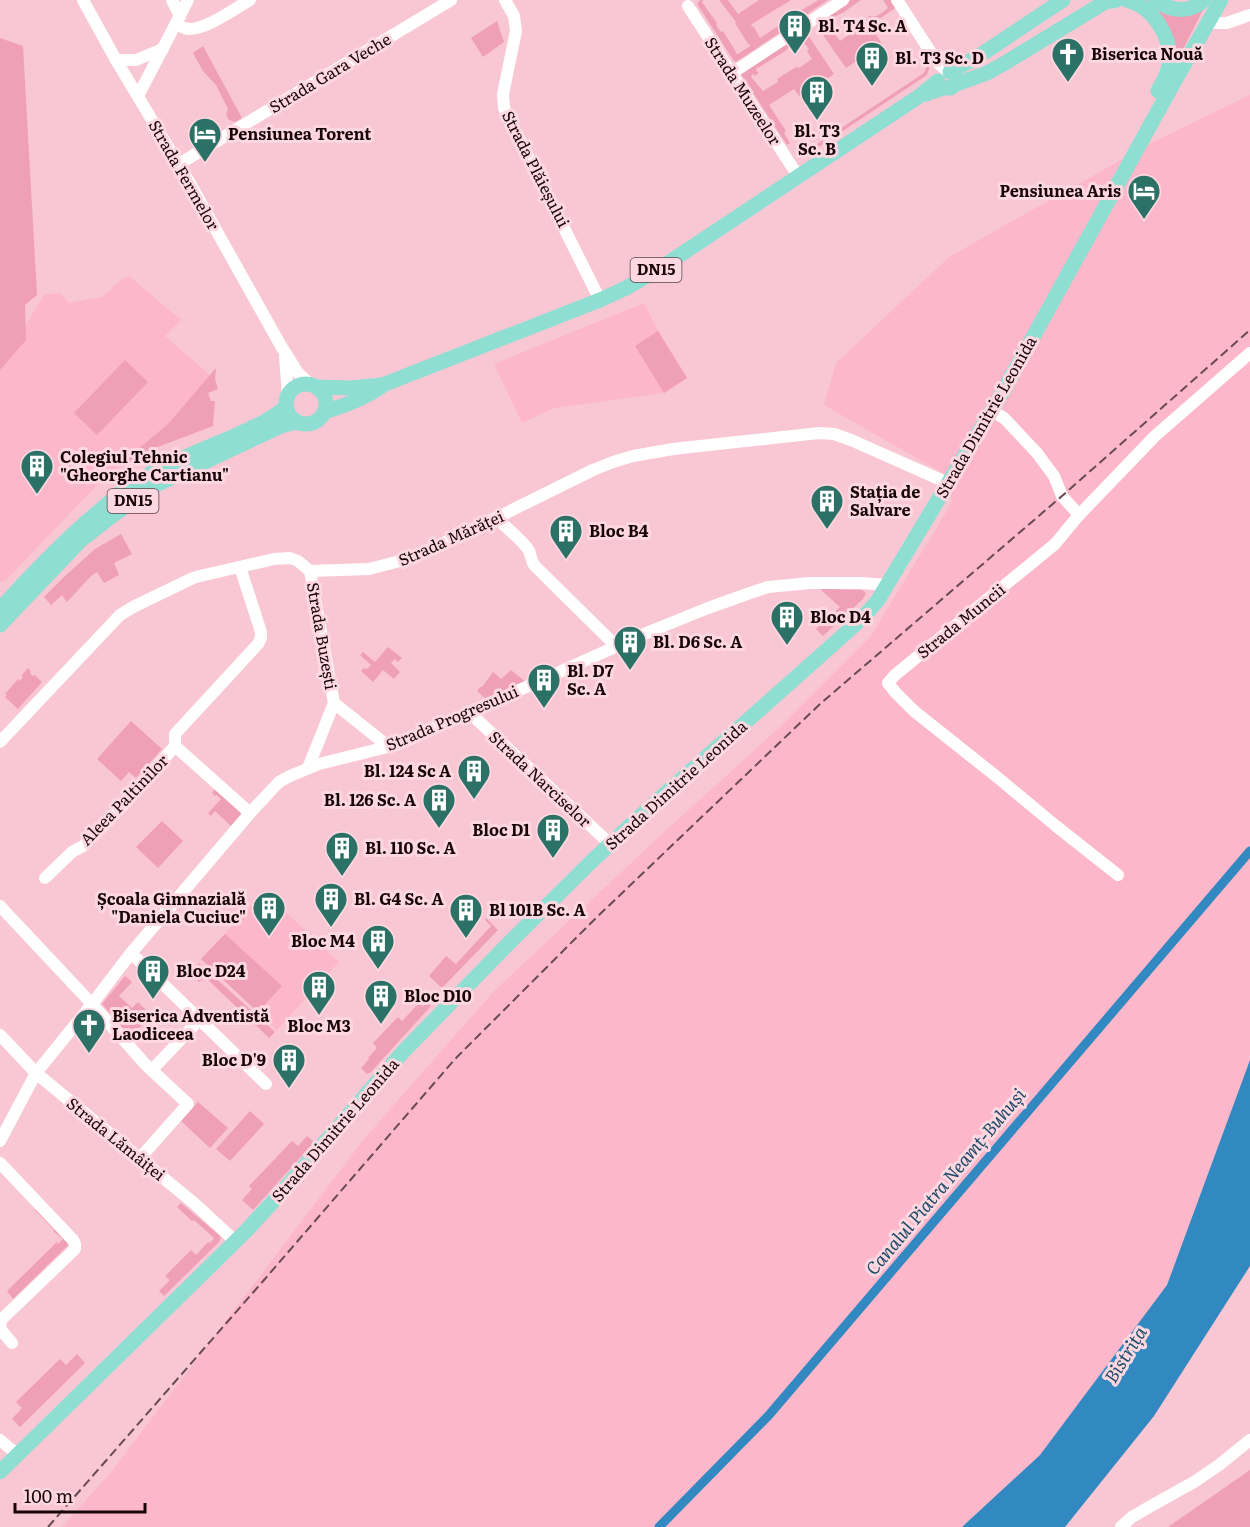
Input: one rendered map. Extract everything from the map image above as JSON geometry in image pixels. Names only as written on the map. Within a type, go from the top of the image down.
[{"type":"main road","name":"DN15","points":[[0,625],[81,540],[154,486],[281,426],[296,422],[309,424],[315,422],[324,412],[358,400],[385,384],[626,288],[659,269],[1063,0]]},
{"type":"main road","points":[[945,77],[987,73],[1105,2],[1117,0]]},
{"type":"main road","points":[[1100,217],[1115,172],[1169,68],[1168,43],[1161,27],[1142,7],[1126,0]]},
{"type":"main road","points":[[1155,0],[1168,7],[1184,10],[1199,5],[1204,0]]},
{"type":"main road","name":"Strada Dimitrie Leonida","points":[[0,1472],[235,1241],[281,1193],[403,1052],[511,941],[610,844],[867,613],[887,585],[992,411],[1221,0]]},
{"type":"main road","points":[[1208,23],[1227,0]]},
{"type":"main road","name":"DN15","points":[[0,609],[62,544],[134,483],[259,426],[274,416],[295,388],[300,385],[351,388],[385,384]]},
{"type":"main road","points":[[313,386],[324,395],[326,401],[324,412]]},
{"type":"main road","points":[[287,401],[291,418],[296,422]]},
{"type":"street","name":"Strada Fermelor","points":[[83,0],[116,60],[179,164],[284,352],[298,373],[313,386]]},
{"type":"street","points":[[172,0],[178,20],[185,29],[202,27],[250,0]]},
{"type":"street","points":[[138,96],[188,0]]},
{"type":"street","name":"Strada Gara Veche","points":[[179,164],[451,0]]},
{"type":"street","name":"Strada Plăieșului","points":[[505,0],[514,16],[516,32],[503,93],[504,108],[600,300]]},
{"type":"street","points":[[732,73],[843,0]]},
{"type":"street","points":[[897,0],[945,77]]},
{"type":"street","name":"Strada Muzeelor","points":[[688,6],[798,176]]},
{"type":"street","points":[[1208,23],[1227,24],[1250,15]]},
{"type":"street","points":[[116,60],[135,60],[163,49]]},
{"type":"street","name":"Strada Fermelor","points":[[284,352],[287,401]]},
{"type":"street","name":"Strada Muncii","points":[[1118,875],[914,711],[888,683],[1055,544],[1155,436],[1250,353]]},
{"type":"street","points":[[992,411],[1004,418],[1037,453],[1054,476],[1062,496],[1079,516]]},
{"type":"street","name":"Strada Mărăței","points":[[0,742],[120,615],[200,576],[290,558],[298,561],[310,571],[369,570],[384,566],[416,556],[593,470],[633,456],[674,448],[802,434],[834,434],[948,483]]},
{"type":"street","points":[[496,518],[526,547],[534,565],[616,646]]},
{"type":"street","name":"Aleea Paltinilor","points":[[45,878],[72,852],[83,846],[128,800],[175,746],[175,734],[258,644],[261,638],[259,624],[240,567]]},
{"type":"street","name":"Strada Buzești","points":[[308,768],[334,703],[310,571]]},
{"type":"street","name":"Strada Progresului","points":[[0,1141],[36,1073],[131,953],[279,782],[319,764],[399,744],[656,628],[768,587],[810,583],[887,585]]},
{"type":"street","points":[[334,703],[389,747]]},
{"type":"street","name":"Strada Narciselor","points":[[470,713],[610,844]]},
{"type":"street","name":"Aleea Paltinilor","points":[[175,746],[250,813]]},
{"type":"street","points":[[0,906],[145,1064],[188,1104],[140,1158]]},
{"type":"street","points":[[131,953],[266,1084]]},
{"type":"street","points":[[152,1070],[199,1020]]},
{"type":"street","name":"Strada Lămâiței","points":[[0,1035],[36,1073],[195,1204],[235,1241]]},
{"type":"street","points":[[0,1163],[74,1240],[75,1244],[75,1249],[0,1320],[1,1330],[12,1342]]},
{"type":"street","points":[[0,1440],[18,1455]]},
{"type":"street","points":[[1121,1527],[1132,1517],[1219,1466],[1250,1440]]},
{"type":"shaded area","points":[[703,0],[702,2],[717,23],[716,25],[721,32],[723,31],[735,53],[738,54],[750,45],[719,0],[728,0],[738,14],[759,0],[791,0],[752,24],[751,26],[760,38],[818,0],[828,0],[736,62],[697,4]]},
{"type":"shaded area","points":[[851,0],[861,0],[832,18],[835,22],[827,25],[840,41],[869,18],[868,15],[876,16],[888,8],[883,0],[892,0],[897,7],[870,25],[882,44],[846,68],[816,25]]},
{"type":"shaded area","points":[[1141,0],[1205,6],[1173,69]]},
{"type":"shaded area","points":[[497,21],[504,42],[483,57],[471,38]]},
{"type":"shaded area","points":[[806,32],[834,74],[800,97],[794,89],[769,105],[786,131],[784,133],[790,143],[787,145],[741,74]],"holes":[[[802,41],[809,49],[807,51],[812,59],[777,79],[778,82],[763,91],[751,77],[759,72],[756,69],[794,43],[796,47]]]},
{"type":"shaded area","points":[[0,38],[23,46],[37,295],[25,305],[26,340],[0,370]]},
{"type":"shaded area","points":[[203,46],[242,118],[235,122],[229,120],[226,115],[228,109],[216,85],[203,71],[193,53]]},
{"type":"shaded area","points":[[927,66],[930,66],[927,75],[805,156],[799,156],[924,73]]},
{"type":"shaded area","points":[[1250,95],[1250,1060],[1167,1285],[1040,1455],[962,1527],[62,1527],[112,1471],[364,1139],[494,991],[781,726],[871,636],[952,502],[946,475],[824,405],[836,363],[949,257],[1151,143]]},
{"type":"shaded area","points":[[129,276],[181,320],[165,336],[210,375],[168,424],[101,481],[5,581],[0,582],[0,353],[11,349],[44,295],[60,293],[69,303],[102,297]]},
{"type":"shaded area","points":[[644,303],[687,378],[664,393],[554,408],[522,423],[494,364]]},
{"type":"shaded area","points":[[658,331],[687,378],[664,393],[635,346]]},
{"type":"shaded area","points":[[125,360],[148,382],[97,435],[74,413]]},
{"type":"shaded area","points":[[216,368],[215,379],[218,389],[208,393],[211,401],[215,401],[213,426],[150,450],[128,463],[125,460],[168,424]]},
{"type":"shaded area","points":[[121,534],[132,554],[114,563],[119,575],[104,583],[97,572],[67,602],[62,595],[51,605],[44,597],[95,549]]},
{"type":"shaded area","points":[[822,589],[862,590],[866,593],[863,599],[823,636],[816,629],[840,607]]},
{"type":"shaded area","points":[[388,647],[402,658],[398,662],[395,659],[391,663],[400,672],[394,679],[383,670],[373,682],[361,671],[371,665],[360,655],[363,652],[375,662]]},
{"type":"shaded area","points":[[28,668],[33,676],[35,675],[42,682],[18,709],[5,697],[7,695],[5,694],[18,679],[20,681]]},
{"type":"shaded area","points":[[511,670],[526,682],[487,700],[477,691],[493,672],[501,679]]},
{"type":"shaded area","points":[[131,721],[162,749],[136,778],[129,772],[121,781],[97,759]]},
{"type":"shaded area","points":[[215,789],[241,813],[231,826],[215,811],[211,816],[208,813],[221,799],[212,793]]},
{"type":"shaded area","points":[[162,821],[183,841],[158,868],[136,847]]},
{"type":"shaded area","points":[[264,892],[339,962],[277,1030],[201,959]]},
{"type":"shaded area","points":[[486,918],[498,930],[442,988],[429,976],[446,956],[456,964],[491,926],[485,920]]},
{"type":"shaded area","points":[[225,934],[282,986],[258,1012],[201,959]]},
{"type":"shaded area","points":[[199,963],[275,1032],[269,1038],[205,977],[199,982],[190,973]]},
{"type":"shaded area","points":[[125,976],[132,982],[119,996],[132,1008],[138,1002],[152,1016],[130,1036],[102,1004]]},
{"type":"shaded area","points":[[427,1002],[431,1006],[367,1074],[361,1068],[377,1048],[373,1043],[398,1017],[402,1021],[419,1003],[423,1006]]},
{"type":"shaded area","points":[[198,1102],[228,1128],[210,1148],[181,1121]]},
{"type":"shaded area","points":[[250,1111],[264,1124],[230,1161],[216,1149]]},
{"type":"shaded area","points":[[307,1136],[314,1142],[253,1210],[242,1200],[252,1189],[249,1186],[292,1141],[298,1146]]},
{"type":"shaded area","points":[[181,1203],[221,1238],[164,1296],[159,1291],[170,1280],[165,1276],[191,1250],[196,1255],[214,1238],[177,1207]]},
{"type":"shaded area","points":[[38,1208],[68,1242],[68,1245],[13,1299],[7,1291],[57,1242],[58,1244],[63,1239],[35,1210]]},
{"type":"shaded area","points":[[77,1354],[85,1363],[20,1427],[12,1419],[22,1408],[16,1402],[60,1359],[66,1365]]},
{"type":"shaded area","points":[[1250,1470],[1250,1527],[1168,1527]]},
{"type":"water","name":"Bistrița","points":[[1250,1060],[1250,1266],[1154,1416],[1065,1527],[962,1527],[1040,1455],[1167,1285]]},
{"type":"waterway","name":"Canalul Piatra Neamț-Buhuși","points":[[659,1527],[769,1415],[1250,851]]},
{"type":"railway","points":[[48,1527],[455,1059],[597,917],[820,704],[1062,496],[1250,330]]},
{"type":"place","name":"Bl. T4 Sc. A","points":[[795,55]]},
{"type":"place","name":"Biserica Nouă","points":[[1068,83]]},
{"type":"place","name":"Bl. T3 Sc. D","points":[[872,87]]},
{"type":"place","name":"Bl. T3 Sc. B","points":[[817,121]]},
{"type":"place","name":"Pensiunea Torent","points":[[205,163]]},
{"type":"place","name":"Pensiunea Aris","points":[[1144,220]]},
{"type":"place","name":"Colegiul Tehnic \"Gheorghe Cartianu\"","points":[[37,495]]},
{"type":"place","name":"Stația de Salvare","points":[[827,530]]},
{"type":"place","name":"Bloc B4","points":[[566,560]]},
{"type":"place","name":"Bloc D4","points":[[787,646]]},
{"type":"place","name":"Bl. D6 Sc. A","points":[[630,671]]},
{"type":"place","name":"Bl. D7 Sc. A","points":[[544,709]]},
{"type":"place","name":"Bl. 124 Sc A","points":[[474,800]]},
{"type":"place","name":"Bl. 126 Sc. A","points":[[439,829]]},
{"type":"place","name":"Bloc D1","points":[[553,859]]},
{"type":"place","name":"Bl. 110 Sc. A","points":[[342,877]]},
{"type":"place","name":"Bl. G4 Sc. A","points":[[331,928]]},
{"type":"place","name":"Școala Gimnazială \"Daniela Cuciuc\"","points":[[269,937]]},
{"type":"place","name":"Bl 101B Sc. A","points":[[466,939]]},
{"type":"place","name":"Bloc M4","points":[[378,970]]},
{"type":"place","name":"Bloc D24","points":[[153,1000]]},
{"type":"place","name":"Bloc M3","points":[[319,1016]]},
{"type":"place","name":"Bloc D10","points":[[381,1025]]},
{"type":"place","name":"Biserica Adventistă Laodiceea","points":[[89,1054]]},
{"type":"place","name":"Bloc D'9","points":[[289,1089]]}]
